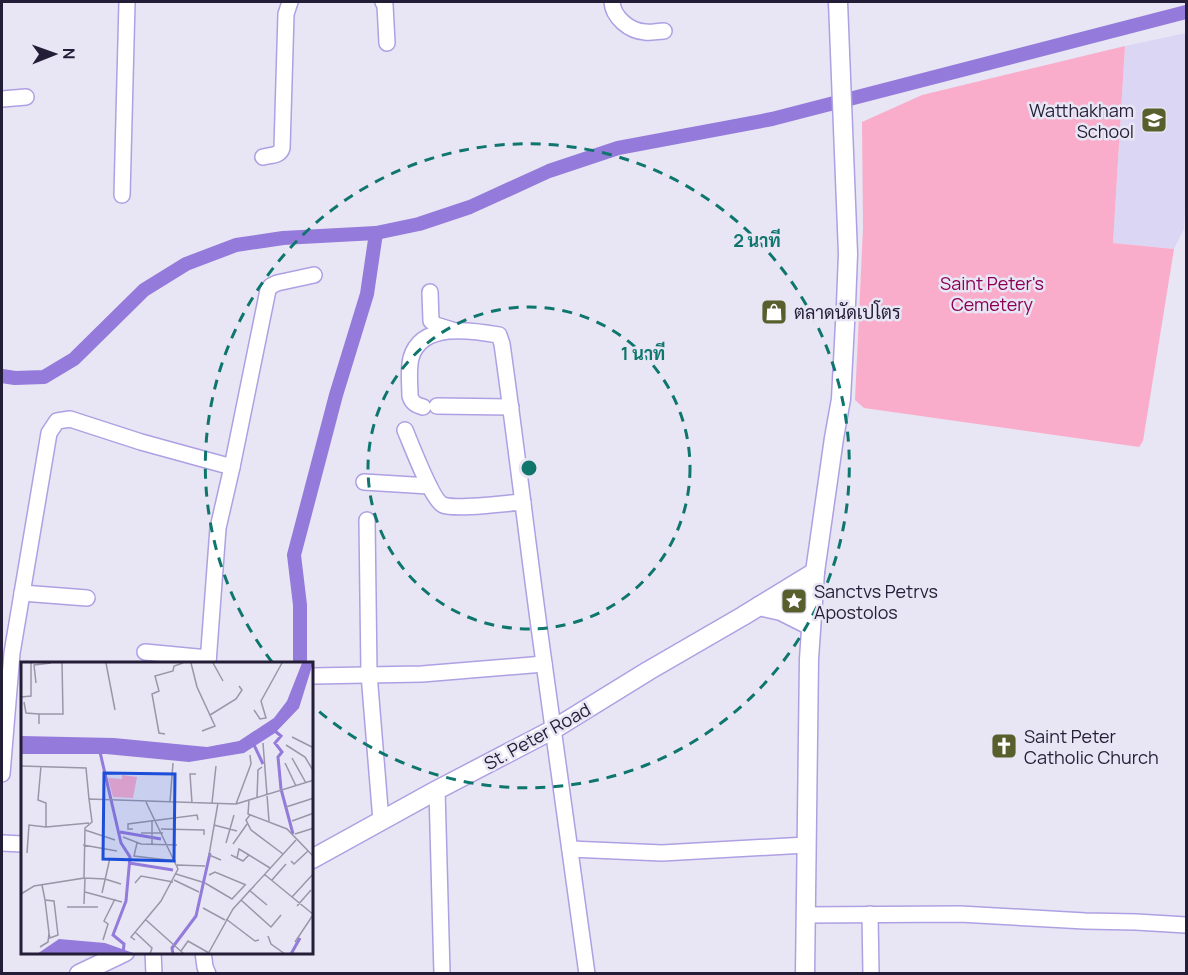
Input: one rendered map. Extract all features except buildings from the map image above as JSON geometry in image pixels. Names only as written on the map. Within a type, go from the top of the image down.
[{"type":"street","points":[[122,195],[127,2]]},
{"type":"street","points":[[263,156],[278,154],[282,148],[286,14],[290,2]]},
{"type":"street","points":[[383,2],[387,43]]},
{"type":"street","points":[[612,2],[612,10],[619,19],[632,28],[643,32],[664,30]]},
{"type":"street","points":[[805,974],[808,659],[815,572],[841,399],[848,254],[838,2]]},
{"type":"street","points":[[2,99],[26,97]]},
{"type":"street","points":[[145,652],[208,660],[218,528],[268,290],[277,283],[314,276]]},
{"type":"street","points":[[430,292],[429,315],[436,326],[499,335],[502,344],[587,974]]},
{"type":"street","points":[[452,330],[421,340],[411,358],[411,401],[415,404],[430,406],[511,406]]},
{"type":"street","points":[[2,774],[12,652],[49,433],[57,421],[70,418],[232,467]]},
{"type":"street","points":[[405,430],[429,486],[443,505],[455,507],[523,502]]},
{"type":"street","points":[[364,482],[429,486]]},
{"type":"street","points":[[367,520],[369,674],[381,821]]},
{"type":"street","name":"St. Peter Road","points":[[314,858],[554,729],[815,572]]},
{"type":"street","points":[[22,593],[87,598]]},
{"type":"street","points":[[759,606],[781,611],[811,626]]},
{"type":"street","points":[[314,676],[422,674],[544,663]]},
{"type":"street","points":[[437,790],[442,974]]},
{"type":"street","points":[[2,843],[21,844]]},
{"type":"street","points":[[570,849],[662,853],[806,846]]},
{"type":"street","points":[[870,914],[871,974]]},
{"type":"street","points":[[805,915],[960,914],[1186,925]]},
{"type":"street","points":[[79,974],[120,954]]},
{"type":"street","points":[[153,954],[154,974]]},
{"type":"street","points":[[203,954],[208,974]]},
{"type":"shaded area","name":"Watthakham School","points":[[1186,33],[1184,229],[1174,249],[1113,243],[1125,46]]},
{"type":"green space","name":"Saint Peter's Cemetery","points":[[1125,46],[1113,243],[1174,249],[1143,441],[1139,447],[864,408],[855,400],[863,228],[862,122],[922,95]]},
{"type":"waterway","points":[[2,376],[44,377],[74,359],[144,290],[186,264],[236,245],[283,238],[376,233],[419,224],[470,207],[549,171],[618,148],[772,119],[1186,12]]},
{"type":"waterway","points":[[300,662],[300,605],[294,555],[336,395],[367,294],[376,233]]},
{"type":"place","name":"Watthakham School","points":[[1154,120]]},
{"type":"place","name":"ตลาดนัดเปโตร","points":[[774,312]]},
{"type":"place","name":"Sanctvs Petrvs Apostolos","points":[[794,601]]},
{"type":"place","name":"Saint Peter Catholic Church","points":[[1004,746]]}]
